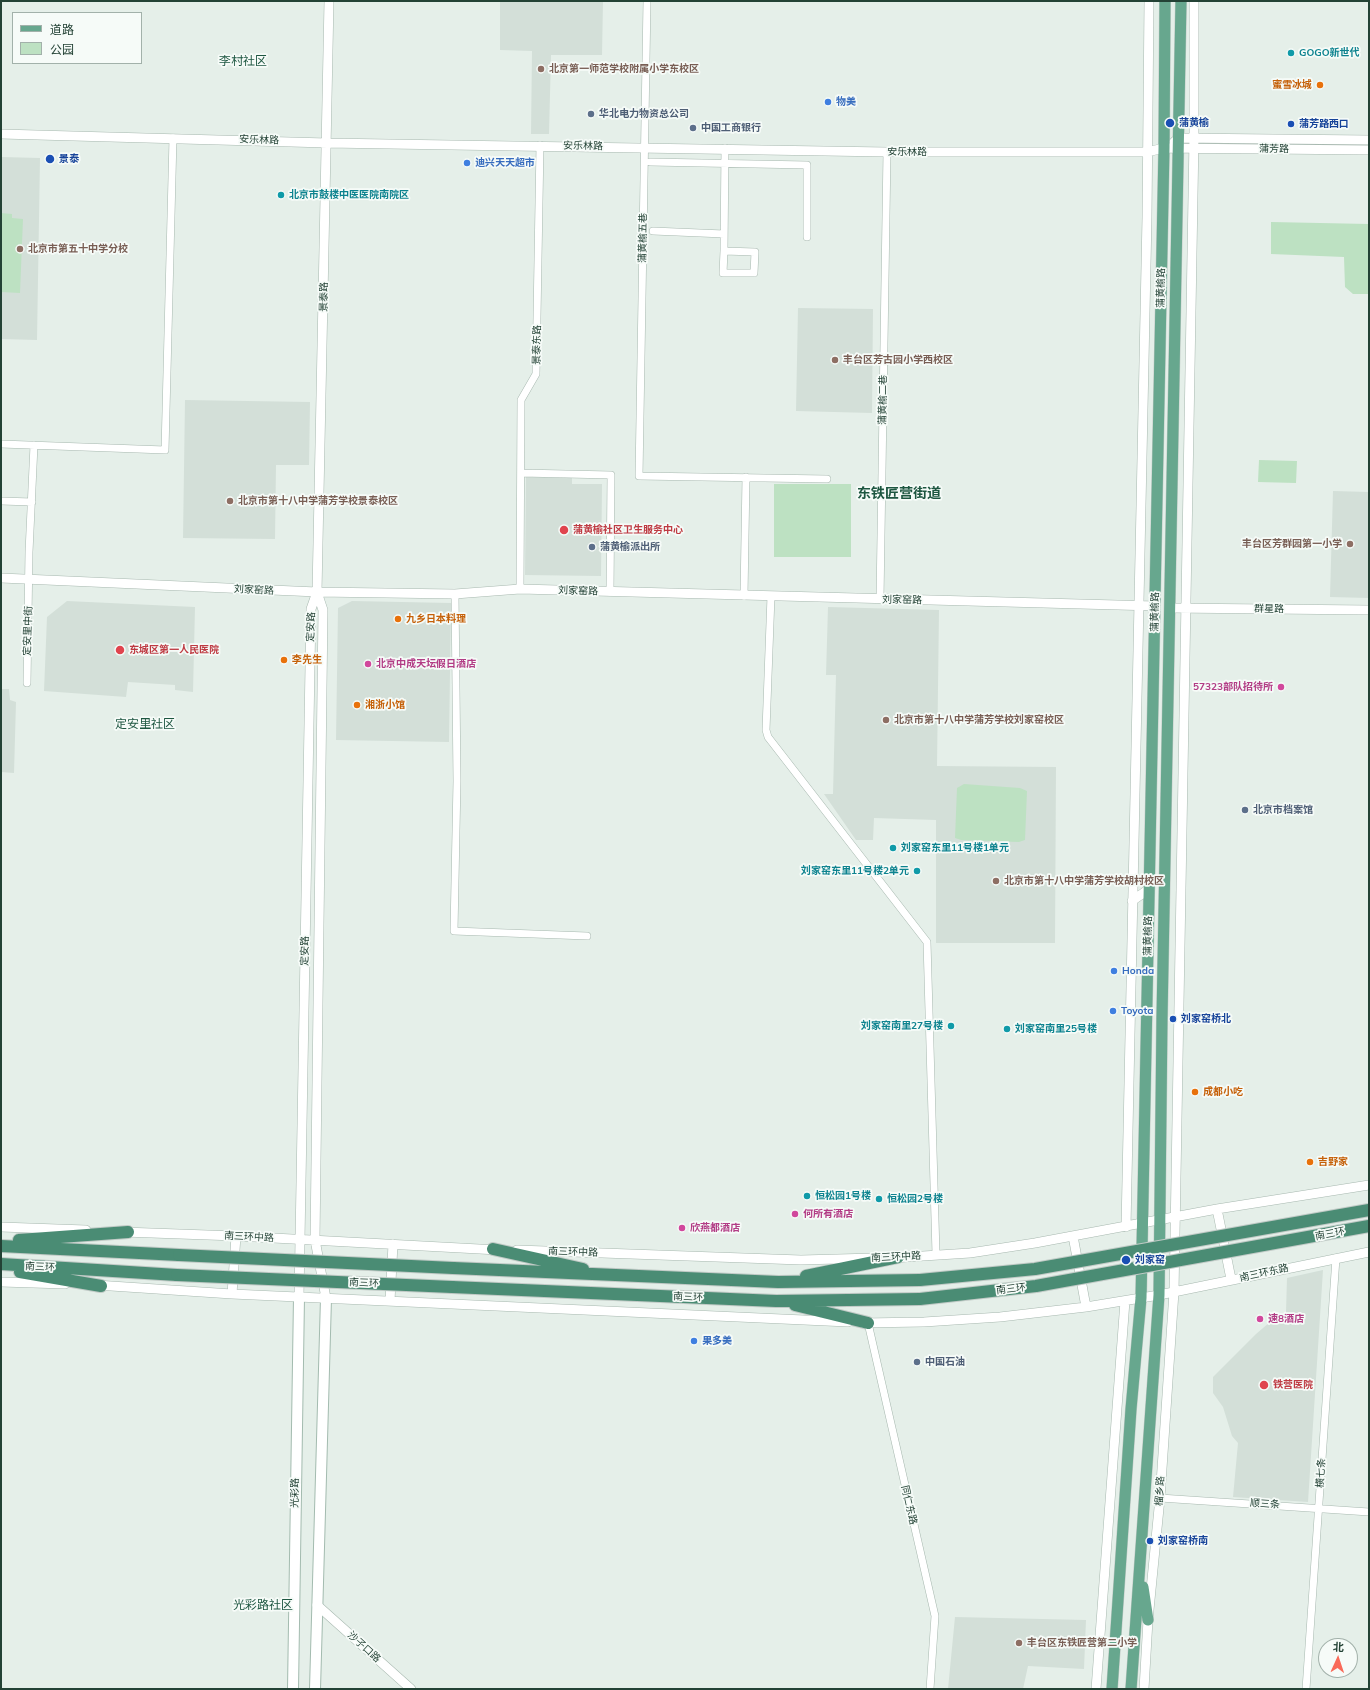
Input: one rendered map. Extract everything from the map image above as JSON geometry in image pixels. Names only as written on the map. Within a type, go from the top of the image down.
[{"type":"highway","name":"南三环","points":[[1,1246],[620,1276],[778,1282],[920,1280],[1035,1269],[1369,1210]]},
{"type":"highway","name":"南三环","points":[[1,1264],[177,1275],[776,1301],[920,1299],[1036,1286],[1369,1226]]},
{"type":"highway","points":[[1,1242],[128,1232]]},
{"type":"highway","points":[[493,1249],[620,1276]]},
{"type":"highway","points":[[778,1282],[898,1258]]},
{"type":"highway","points":[[1,1269],[101,1286]]},
{"type":"highway","points":[[776,1301],[868,1323]]},
{"type":"main road","name":"蒲黄榆路","points":[[1141,1298],[1164,148],[1165,1]]},
{"type":"main road","name":"蒲黄榆路","points":[[1159,1295],[1159,1220],[1181,1]]},
{"type":"main road","name":"榴乡路","points":[[1131,1689],[1159,1295]]},
{"type":"main road","name":"光彩路","points":[[293,1689],[299,1297]]},
{"type":"main road","points":[[315,1689],[326,1298]]},
{"type":"main road","points":[[1112,1689],[1131,1409],[1141,1298]]},
{"type":"main road","points":[[1140,1562],[1148,1620]]},
{"type":"street","name":"景泰路","points":[[317,592],[329,1]]},
{"type":"street","name":"蒲黄榆五巷","points":[[647,1],[639,476],[746,477]]},
{"type":"street","points":[[1126,1226],[1149,1]]},
{"type":"street","name":"榴乡路","points":[[1144,1689],[1148,1620],[1160,1498],[1174,1292],[1194,148],[1194,1]]},
{"type":"street","name":"安乐林路","points":[[1,134],[327,143],[540,145],[887,152],[1147,152],[1179,143]]},
{"type":"street","points":[[1,444],[165,450],[173,138]]},
{"type":"street","name":"蒲芳路","points":[[1179,143],[1194,138],[1369,140]]},
{"type":"street","name":"蒲芳路","points":[[1179,143],[1194,148],[1369,150]]},
{"type":"street","name":"景泰东路","points":[[520,589],[521,400],[536,374],[540,145]]},
{"type":"street","points":[[724,251],[755,252],[754,273],[723,273],[726,148]]},
{"type":"street","name":"蒲黄榆二巷","points":[[880,599],[887,152]]},
{"type":"street","points":[[650,162],[807,165],[807,237]]},
{"type":"street","points":[[653,231],[724,234]]},
{"type":"street","name":"定安里中街","points":[[27,683],[28,580],[34,445]]},
{"type":"street","points":[[521,473],[611,475],[610,592]]},
{"type":"street","points":[[744,596],[746,477],[827,479]]},
{"type":"street","points":[[1,501],[32,502]]},
{"type":"street","name":"刘家窑路","points":[[1,578],[317,592],[455,594],[520,589],[1155,606]]},
{"type":"street","name":"定安路","points":[[299,1297],[311,609],[317,592]]},
{"type":"street","name":"定安路","points":[[317,592],[323,610],[323,618],[315,1240],[326,1298]]},
{"type":"street","points":[[455,594],[457,781],[454,931],[587,936]]},
{"type":"street","points":[[771,596],[766,730],[768,737],[927,942],[936,1254]]},
{"type":"street","name":"群星路","points":[[1170,608],[1369,610]]},
{"type":"street","points":[[1132,901],[1149,889]]},
{"type":"street","points":[[1159,1220],[1217,1209],[1369,1185]]},
{"type":"street","points":[[1217,1209],[1231,1280]]},
{"type":"street","name":"南三环中路","points":[[1,1227],[236,1236],[493,1249],[801,1260],[898,1258],[936,1254],[970,1253],[1159,1220]]},
{"type":"street","points":[[232,1294],[236,1236]]},
{"type":"street","points":[[1073,1236],[1086,1307]]},
{"type":"street","points":[[390,1301],[393,1244]]},
{"type":"street","name":"南三环东路","points":[[1141,1298],[1369,1252]]},
{"type":"street","name":"横七条","points":[[1306,1689],[1336,1258]]},
{"type":"street","points":[[1,1282],[868,1323],[924,1322],[992,1318],[1086,1307],[1141,1298]]},
{"type":"street","points":[[1096,1689],[1125,1301]]},
{"type":"street","name":"同仁东路","points":[[868,1323],[934,1616],[930,1689]]},
{"type":"street","name":"顺三条","points":[[1160,1498],[1369,1512]]},
{"type":"street","name":"沙子口路","points":[[317,1605],[411,1689]]},
{"type":"shaded area","name":"北京第一师范学校附属小学东校区","points":[[500,1],[603,1],[602,55],[551,55],[549,134],[531,134],[532,51],[500,50]]},
{"type":"shaded area","name":"北京市第五十中学分校","points":[[1,157],[40,158],[37,340],[1,339]]},
{"type":"shaded area","name":"丰台区芳古园小学西校区","points":[[798,308],[873,309],[872,413],[796,411]]},
{"type":"shaded area","name":"北京市第十八中学蒲芳学校景泰校区","points":[[185,400],[310,402],[309,465],[276,465],[275,539],[183,538]]},
{"type":"shaded area","name":"蒲黄榆社区卫生服务中心","points":[[526,477],[572,478],[572,484],[602,484],[601,576],[525,575]]},
{"type":"shaded area","name":"丰台区芳群园第一小学","points":[[1333,491],[1369,492],[1369,598],[1330,597]]},
{"type":"shaded area","name":"东城区第一人民医院","points":[[67,601],[195,607],[193,692],[175,690],[175,685],[128,682],[126,697],[44,691],[47,617]]},
{"type":"shaded area","points":[[352,601],[451,603],[449,742],[336,740],[338,608]]},
{"type":"shaded area","points":[[828,607],[939,610],[937,766],[1056,767],[1055,943],[936,943],[936,820],[874,818],[873,840],[856,840],[824,794],[833,794],[836,675],[826,675]]},
{"type":"shaded area","points":[[1,689],[9,689],[10,700],[16,702],[14,773],[1,772]]},
{"type":"shaded area","name":"铁营医院","points":[[1323,1270],[1308,1502],[1233,1497],[1238,1443],[1232,1436],[1223,1407],[1213,1393],[1213,1377],[1256,1334],[1270,1322],[1286,1312],[1287,1278]]},
{"type":"shaded area","name":"丰台区东铁匠营第二小学","points":[[955,1617],[1086,1620],[1084,1669],[1028,1666],[1023,1689],[948,1689]]},
{"type":"green space","points":[[1,213],[12,214],[12,218],[23,219],[20,293],[1,292]]},
{"type":"green space","points":[[1271,222],[1369,224],[1369,294],[1353,294],[1345,287],[1344,257],[1271,254]]},
{"type":"green space","points":[[1259,460],[1297,461],[1296,483],[1258,482]]},
{"type":"green space","points":[[774,484],[851,484],[851,557],[774,557]]},
{"type":"green space","points":[[964,784],[1020,788],[1027,791],[1025,840],[1019,842],[961,840],[955,838],[957,788]]},
{"type":"place","name":"GOGO新世代","points":[[1291,53]]},
{"type":"place","name":"北京第一师范学校附属小学东校区","points":[[541,69]]},
{"type":"place","name":"蜜雪冰城","points":[[1320,85]]},
{"type":"place","name":"物美","points":[[828,102]]},
{"type":"place","name":"华北电力物资总公司","points":[[591,114]]},
{"type":"place","name":"蒲黄榆","points":[[1170,123]]},
{"type":"place","name":"蒲芳路西口","points":[[1291,124]]},
{"type":"place","name":"中国工商银行","points":[[693,128]]},
{"type":"place","name":"景泰","points":[[50,159]]},
{"type":"place","name":"迪兴天天超市","points":[[467,163]]},
{"type":"place","name":"北京市鼓楼中医医院南院区","points":[[281,195]]},
{"type":"place","name":"北京市第五十中学分校","points":[[20,249]]},
{"type":"place","name":"丰台区芳古园小学西校区","points":[[835,360]]},
{"type":"place","name":"北京市第十八中学蒲芳学校景泰校区","points":[[230,501]]},
{"type":"place","name":"蒲黄榆社区卫生服务中心","points":[[564,530]]},
{"type":"place","name":"丰台区芳群园第一小学","points":[[1350,544]]},
{"type":"place","name":"蒲黄榆派出所","points":[[592,547]]},
{"type":"place","name":"九乡日本料理","points":[[398,619]]},
{"type":"place","name":"东城区第一人民医院","points":[[120,650]]},
{"type":"place","name":"李先生","points":[[284,660]]},
{"type":"place","name":"北京中成天坛假日酒店","points":[[368,664]]},
{"type":"place","name":"57323部队招待所","points":[[1281,687]]},
{"type":"place","name":"湘浙小馆","points":[[357,705]]},
{"type":"place","name":"北京市第十八中学蒲芳学校刘家窑校区","points":[[886,720]]},
{"type":"place","name":"北京市档案馆","points":[[1245,810]]},
{"type":"place","name":"刘家窑东里11号楼1单元","points":[[893,848]]},
{"type":"place","name":"刘家窑东里11号楼2单元","points":[[917,871]]},
{"type":"place","name":"北京市第十八中学蒲芳学校胡村校区","points":[[996,881]]},
{"type":"place","name":"Honda","points":[[1114,971]]},
{"type":"place","name":"Toyota","points":[[1113,1011]]},
{"type":"place","name":"刘家窑桥北","points":[[1173,1019]]},
{"type":"place","name":"刘家窑南里27号楼","points":[[951,1026]]},
{"type":"place","name":"刘家窑南里25号楼","points":[[1007,1029]]},
{"type":"place","name":"成都小吃","points":[[1195,1092]]},
{"type":"place","name":"吉野家","points":[[1310,1162]]},
{"type":"place","name":"恒松园1号楼","points":[[807,1196]]},
{"type":"place","name":"恒松园2号楼","points":[[879,1199]]},
{"type":"place","name":"何所有酒店","points":[[795,1214]]},
{"type":"place","name":"欣燕都酒店","points":[[682,1228]]},
{"type":"place","name":"刘家窑","points":[[1126,1260]]},
{"type":"place","name":"速8酒店","points":[[1260,1319]]},
{"type":"place","name":"果多美","points":[[694,1341]]},
{"type":"place","name":"中国石油","points":[[917,1362]]},
{"type":"place","name":"铁营医院","points":[[1264,1385]]},
{"type":"place","name":"刘家窑桥南","points":[[1150,1541]]},
{"type":"place","name":"丰台区东铁匠营第二小学","points":[[1019,1643]]},
{"type":"district","name":"李村社区","points":[[243,61]]},
{"type":"district","name":"东铁匠营街道","points":[[899,494]]},
{"type":"district","name":"定安里社区","points":[[145,724]]},
{"type":"district","name":"光彩路社区","points":[[263,1605]]}]
